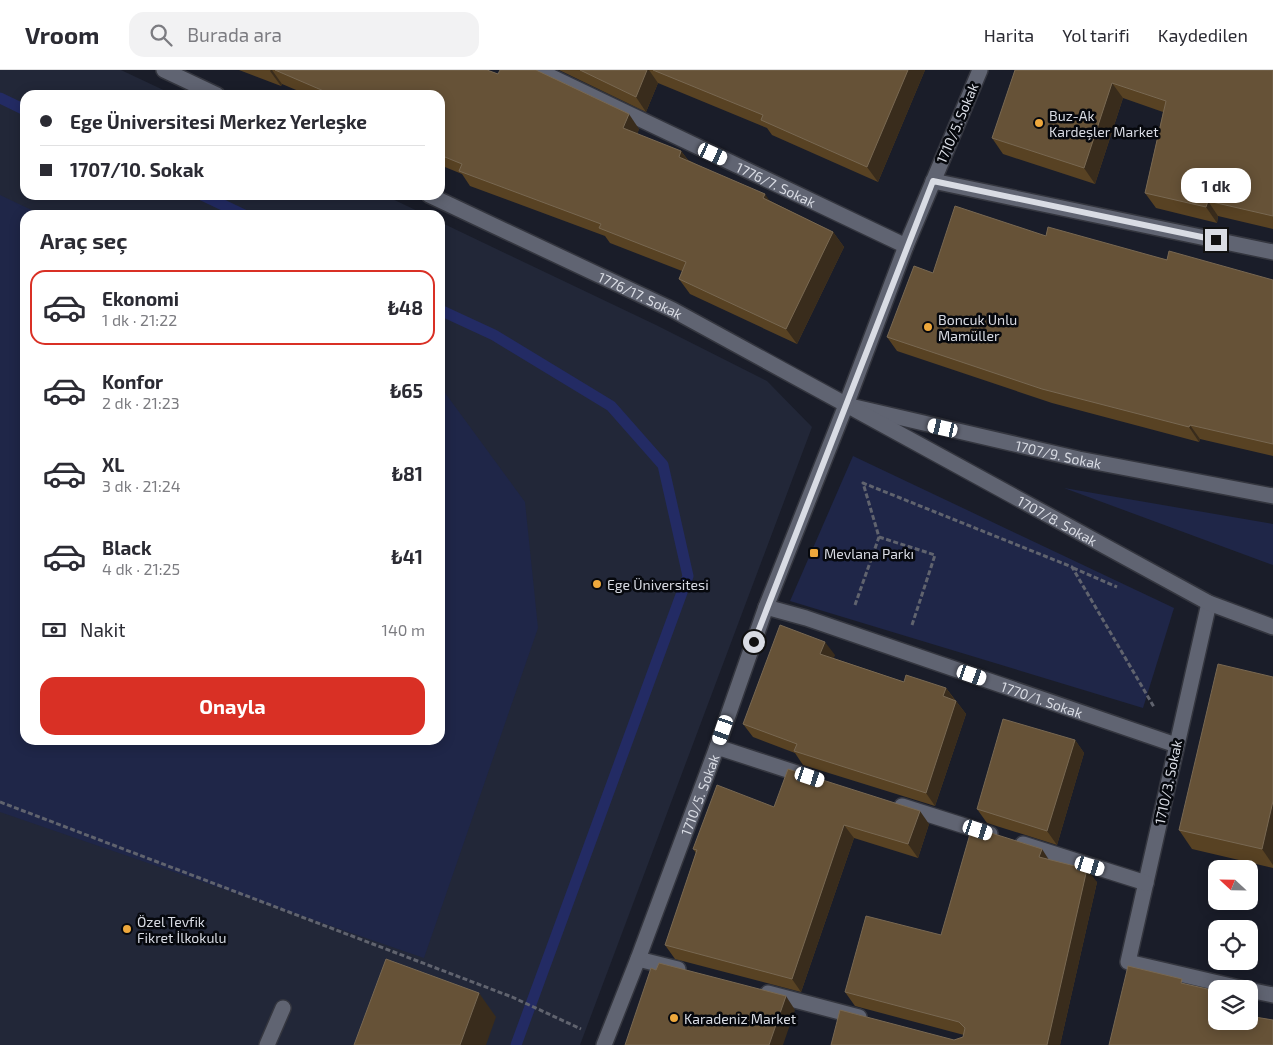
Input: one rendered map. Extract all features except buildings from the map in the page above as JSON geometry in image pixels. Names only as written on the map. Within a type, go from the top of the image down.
[{"type":"street","points":[[164,70],[206,90]]},
{"type":"street","name":"1776/7. Sokak","points":[[537,70],[906,246]]},
{"type":"street","name":"1710/5. Sokak","points":[[604,1045],[717,747],[766,607],[846,405],[906,246],[980,70]]},
{"type":"street","points":[[933,181],[1273,252]]},
{"type":"street","name":"1776/17. Sokak","points":[[440,200],[673,310],[846,405]]},
{"type":"street","name":"1707/9. Sokak","points":[[846,405],[1079,459],[1273,496]]},
{"type":"street","name":"1707/8. Sokak","points":[[846,405],[1210,603],[1273,627]]},
{"type":"street","name":"1710/3. Sokak","points":[[1208,981],[1128,962],[1176,745],[1210,603]]},
{"type":"street","name":"1770/1. Sokak","points":[[766,607],[806,618],[1176,745]]},
{"type":"street","points":[[717,747],[820,780]]},
{"type":"street","points":[[885,800],[1146,883]]},
{"type":"street","points":[[638,959],[696,974]]},
{"type":"street","points":[[754,989],[870,1020]]},
{"type":"street","points":[[1258,992],[1273,996]]},
{"type":"street","points":[[267,1045],[283,1008]]},
{"type":"path","points":[[854,609],[880,537],[863,483],[1072,568],[1176,745]]},
{"type":"path","points":[[880,537],[935,555],[911,627]]},
{"type":"path","points":[[0,802],[512,996],[576,1027]]},
{"type":"shaded area","name":"Ege Üniversitesi","points":[[0,70],[121,70],[163,90],[20,90],[20,200],[394,200],[416,210],[20,210],[20,745],[445,745],[445,224],[656,325],[767,381],[812,427],[580,1045],[0,1045]]},
{"type":"shaded area","points":[[0,195],[32,210],[20,210],[20,745],[445,745],[445,393],[525,502],[538,628],[424,958],[0,812]]},
{"type":"shaded area","points":[[853,456],[1174,608],[1143,708],[790,601]]},
{"type":"shaded area","points":[[1064,488],[1273,524],[1273,565]]},
{"type":"waterway","points":[[0,98],[20,108]]},
{"type":"waterway","points":[[212,200],[234,210]]},
{"type":"waterway","points":[[445,312],[494,335],[611,406],[663,465],[688,576],[516,1045]]},
{"type":"place","name":"Buz-Ak Kardeşler Market","points":[[1039,123]]},
{"type":"place","name":"Boncuk Unlu Mamüller","points":[[928,327]]},
{"type":"place","name":"Mevlana Parkı","points":[[814,553]]},
{"type":"place","name":"Ege Üniversitesi","points":[[597,584]]},
{"type":"place","name":"Özel Tevfik Fikret İlkokulu","points":[[127,929]]},
{"type":"place","name":"Karadeniz Market","points":[[674,1018]]},
{"type":"route","points":[[754,642],[906,246],[933,181],[1216,240]]}]
